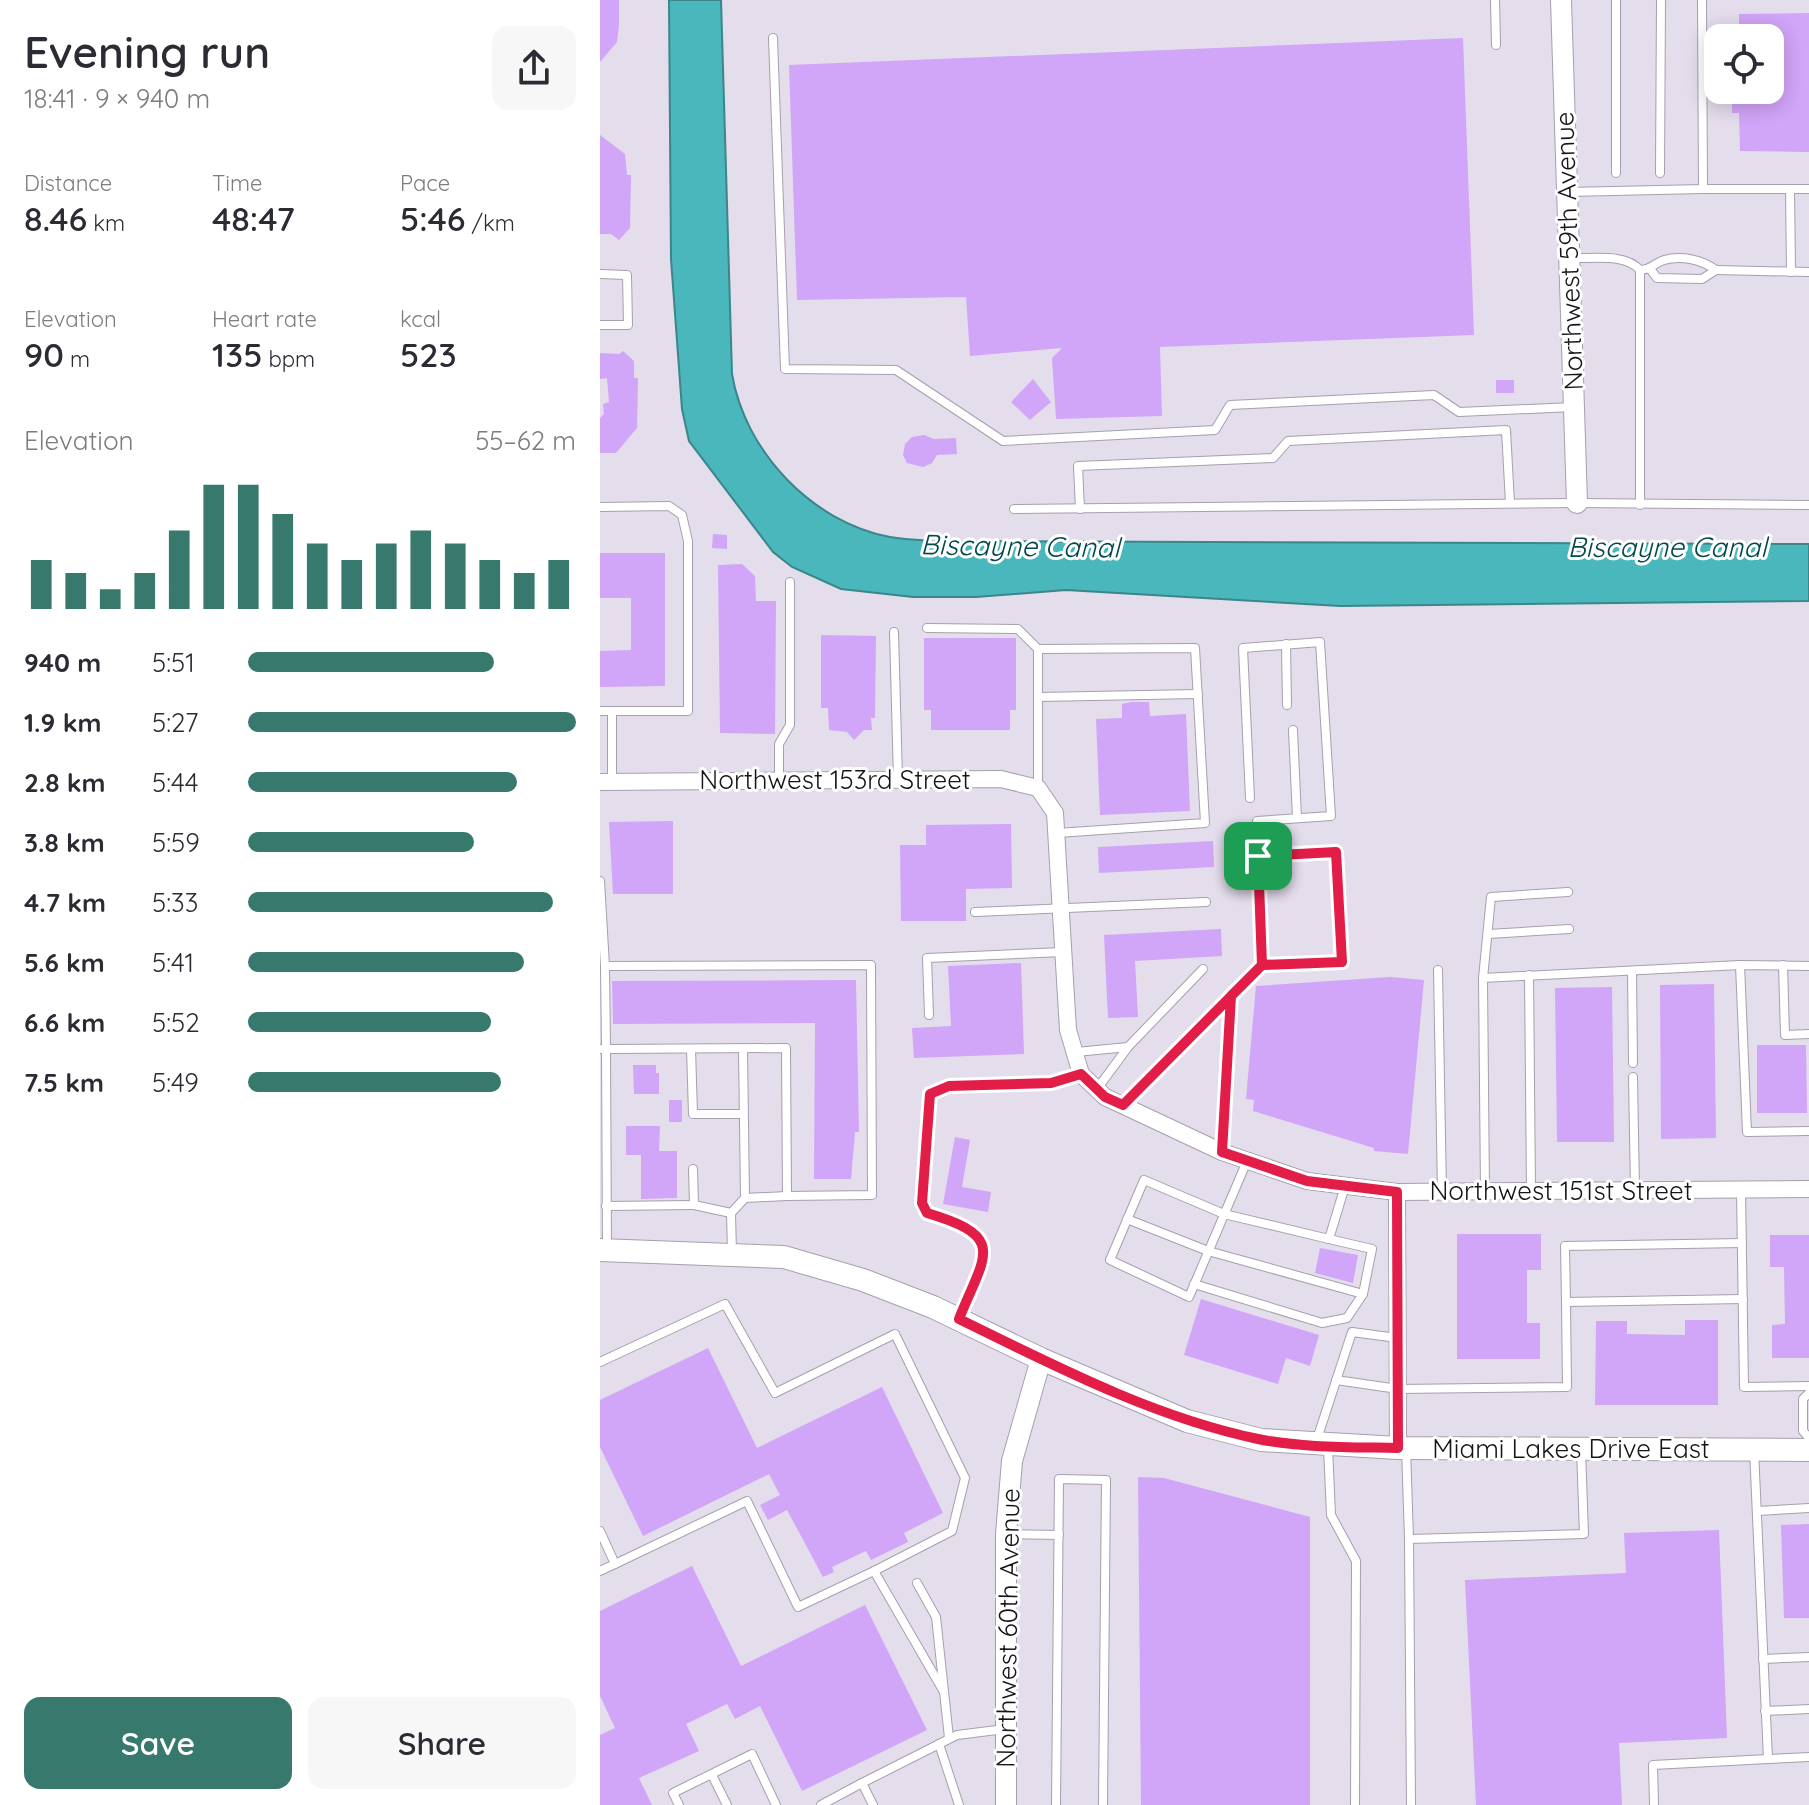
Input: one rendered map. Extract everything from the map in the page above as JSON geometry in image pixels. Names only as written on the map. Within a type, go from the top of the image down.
[{"type":"main road","name":"Miami Lakes Drive East","points":[[603,1250],[784,1257],[863,1280],[959,1319],[1041,1359],[1187,1421],[1261,1440],[1322,1446],[1402,1448],[1809,1450]]},
{"type":"street","name":"Northwest 59th Avenue","points":[[1561,0],[1577,503]]},
{"type":"street","name":"Northwest 153rd Street","points":[[606,782],[1001,779],[1038,788]]},
{"type":"street","points":[[1038,788],[1055,813],[1068,1030],[1081,1074],[1097,1089],[1123,1105],[1222,1152]]},
{"type":"street","name":"Northwest 151st Street","points":[[1222,1152],[1307,1181],[1397,1192],[1809,1189]]},
{"type":"street","points":[[1397,1192],[1398,1389],[1402,1448]]},
{"type":"street","name":"Northwest 60th Avenue","points":[[1006,1805],[1006,1534],[1012,1461],[1041,1359]]},
{"type":"lane","points":[[1495,0],[1496,45]]},
{"type":"lane","points":[[1616,0],[1616,173]]},
{"type":"lane","points":[[1660,173],[1661,0]]},
{"type":"lane","points":[[1702,0],[1703,189]]},
{"type":"lane","points":[[773,38],[785,369],[896,370],[1003,441],[1215,430],[1230,405],[1434,395],[1459,412],[1574,407]]},
{"type":"lane","points":[[1790,189],[1791,272]]},
{"type":"lane","points":[[1567,192],[1809,189]]},
{"type":"lane","points":[[1569,258],[1621,259],[1634,263],[1640,270],[1640,505]]},
{"type":"lane","points":[[1640,270],[1651,270],[1662,260],[1702,260],[1716,270],[1809,272]]},
{"type":"lane","points":[[1651,270],[1657,278],[1702,279],[1716,270]]},
{"type":"lane","points":[[600,274],[627,275],[628,325],[600,325]]},
{"type":"lane","points":[[1080,509],[1078,466],[1273,458],[1288,441],[1506,430],[1510,503]]},
{"type":"lane","points":[[1014,509],[1510,503],[1809,505]]},
{"type":"lane","points":[[600,507],[669,506],[682,515],[688,541],[688,711],[600,711]]},
{"type":"lane","points":[[779,780],[779,744],[790,725],[790,582]]},
{"type":"lane","points":[[927,628],[1018,629],[1038,649],[1038,788]]},
{"type":"lane","points":[[894,632],[898,779]]},
{"type":"lane","points":[[1250,798],[1243,648],[1320,642],[1331,816],[1257,821],[1262,965]]},
{"type":"lane","points":[[1286,644],[1287,705]]},
{"type":"lane","points":[[1038,649],[1195,648],[1205,823],[1057,833]]},
{"type":"lane","points":[[1038,697],[1198,694]]},
{"type":"lane","points":[[606,782],[612,711]]},
{"type":"lane","points":[[1293,730],[1297,818]]},
{"type":"lane","points":[[1123,1105],[1262,965],[1342,962],[1336,852],[1258,856]]},
{"type":"lane","points":[[600,881],[606,928],[603,1049],[606,1206],[603,1250]]},
{"type":"lane","points":[[1485,1191],[1483,978],[1491,897],[1568,892]]},
{"type":"lane","points":[[975,912],[1206,902]]},
{"type":"lane","points":[[1488,934],[1569,929]]},
{"type":"lane","points":[[929,1015],[927,958],[1063,952]]},
{"type":"lane","points":[[605,966],[871,965],[872,1195],[745,1198],[731,1213],[732,1253]]},
{"type":"lane","points":[[1483,978],[1740,965],[1809,966]]},
{"type":"lane","points":[[1740,965],[1747,1132],[1809,1131]]},
{"type":"lane","points":[[1783,965],[1785,1035],[1809,1034]]},
{"type":"lane","points":[[1097,1089],[1128,1047],[1203,969]]},
{"type":"lane","points":[[1438,970],[1442,1192]]},
{"type":"lane","points":[[1632,971],[1633,1063]]},
{"type":"lane","points":[[1529,975],[1531,1191]]},
{"type":"lane","points":[[1222,1152],[1231,996]]},
{"type":"lane","points":[[1076,1052],[1128,1047]]},
{"type":"lane","points":[[603,1049],[786,1048],[787,1196]]},
{"type":"lane","points":[[691,1049],[693,1114],[743,1114]]},
{"type":"lane","points":[[743,1049],[745,1198]]},
{"type":"lane","points":[[959,1319],[983,1254],[982,1241],[976,1231],[962,1223],[927,1213],[922,1203],[930,1094],[949,1086],[1051,1083],[1081,1074]]},
{"type":"lane","points":[[1633,1077],[1635,1190]]},
{"type":"lane","points":[[1194,1284],[1322,1323],[1347,1318],[1363,1294],[1372,1249],[1224,1214],[1144,1180],[1110,1260],[1189,1297],[1194,1284],[1208,1251],[1224,1214],[1247,1161]]},
{"type":"lane","points":[[693,1169],[694,1205]]},
{"type":"lane","points":[[1329,1239],[1345,1186]]},
{"type":"lane","points":[[1741,1190],[1744,1387],[1809,1386]]},
{"type":"lane","points":[[606,1206],[694,1205],[731,1213]]},
{"type":"lane","points":[[1127,1219],[1208,1251],[1363,1294]]},
{"type":"lane","points":[[1336,1380],[1398,1389],[1567,1387],[1565,1246],[1742,1243]]},
{"type":"lane","points":[[1566,1302],[1743,1299]]},
{"type":"lane","points":[[600,1362],[725,1304],[775,1393],[895,1334],[965,1478],[952,1531],[798,1607],[747,1501],[600,1571]]},
{"type":"lane","points":[[1355,1805],[1356,1561],[1331,1515],[1322,1446],[1336,1380],[1352,1332],[1398,1338]]},
{"type":"lane","points":[[1809,1393],[1803,1399],[1803,1431],[1809,1438]]},
{"type":"lane","points":[[1402,1448],[1409,1539],[1411,1805]]},
{"type":"lane","points":[[1409,1539],[1584,1534],[1581,1449]]},
{"type":"lane","points":[[1754,1450],[1768,1759]]},
{"type":"lane","points":[[1056,1805],[1059,1479],[1106,1480],[1103,1805]]},
{"type":"lane","points":[[1757,1511],[1809,1508]]},
{"type":"lane","points":[[600,1531],[615,1564]]},
{"type":"lane","points":[[1006,1534],[1059,1535]]},
{"type":"lane","points":[[874,1571],[944,1692]]},
{"type":"lane","points":[[917,1583],[936,1617],[949,1738]]},
{"type":"lane","points":[[1763,1659],[1809,1657]]},
{"type":"lane","points":[[1765,1711],[1809,1709]]},
{"type":"lane","points":[[821,1805],[949,1738],[1006,1729]]},
{"type":"lane","points":[[939,1744],[959,1805]]},
{"type":"lane","points":[[679,1805],[673,1793],[752,1754],[776,1805]]},
{"type":"lane","points":[[1654,1805],[1653,1765],[1809,1757]]},
{"type":"lane","points":[[712,1775],[727,1805]]},
{"type":"lane","points":[[862,1783],[873,1805]]},
{"type":"water","name":"Biscayne Canal","points":[[669,0],[721,0],[732,374],[739,402],[751,430],[786,479],[834,516],[861,529],[890,537],[940,541],[1809,544],[1809,601],[1340,606],[1066,590],[976,597],[913,597],[841,589],[792,567],[773,552],[689,441],[682,409],[671,259]]},
{"type":"building","points":[[600,0],[619,0],[619,25],[617,42],[600,62]]},
{"type":"building","points":[[1809,13],[1809,152],[1740,151],[1739,113],[1732,113],[1732,104],[1784,104],[1784,24],[1739,24],[1739,14]]},
{"type":"building","points":[[1463,38],[1474,335],[1160,347],[1162,416],[1056,419],[1052,358],[1062,348],[970,356],[966,297],[797,300],[789,65]]},
{"type":"building","points":[[600,135],[625,154],[627,175],[631,175],[630,228],[619,240],[611,234],[600,234]]},
{"type":"building","points":[[623,351],[634,361],[634,378],[638,378],[637,428],[616,453],[600,453],[600,418],[604,414],[603,404],[609,402],[607,378],[600,379],[600,353],[619,354]]},
{"type":"building","points":[[1033,379],[1051,402],[1030,420],[1011,402]]},
{"type":"building","points":[[1496,380],[1514,380],[1514,393],[1496,393]]},
{"type":"building","points":[[924,435],[934,439],[956,438],[957,454],[937,455],[932,463],[923,467],[907,463],[903,455],[905,444],[912,437]]},
{"type":"building","points":[[713,534],[727,535],[727,549],[712,548]]},
{"type":"building","points":[[600,553],[665,553],[665,686],[600,687],[600,651],[631,650],[631,598],[600,598]]},
{"type":"building","points":[[742,564],[755,576],[756,601],[776,601],[775,734],[720,733],[718,565]]},
{"type":"building","points":[[821,635],[876,636],[875,718],[871,718],[872,730],[864,730],[854,740],[847,732],[829,730],[828,708],[821,708]]},
{"type":"building","points":[[924,638],[1016,638],[1016,710],[1010,710],[1010,730],[931,730],[931,710],[924,710]]},
{"type":"building","points":[[1149,702],[1150,716],[1186,714],[1190,811],[1100,815],[1096,719],[1122,718],[1122,704]]},
{"type":"building","points":[[673,821],[673,894],[613,894],[609,822]]},
{"type":"building","points":[[1011,824],[1012,888],[966,889],[966,921],[901,921],[900,845],[926,845],[926,825]]},
{"type":"building","points":[[1213,841],[1214,867],[1099,873],[1098,847]]},
{"type":"building","points":[[1221,929],[1222,956],[1135,961],[1138,1017],[1108,1018],[1104,935]]},
{"type":"building","points":[[1021,963],[1024,1054],[914,1058],[912,1028],[951,1026],[948,966]]},
{"type":"building","points":[[1390,977],[1424,980],[1408,1154],[1374,1151],[1374,1148],[1253,1111],[1254,1100],[1246,1099],[1256,986]]},
{"type":"building","points":[[856,980],[859,1132],[855,1132],[851,1179],[814,1179],[815,1023],[613,1024],[612,981]]},
{"type":"building","points":[[1714,984],[1716,1138],[1661,1139],[1660,985]]},
{"type":"building","points":[[1612,987],[1614,1142],[1557,1142],[1555,988]]},
{"type":"building","points":[[1757,1045],[1806,1045],[1807,1113],[1757,1113]]},
{"type":"building","points":[[633,1065],[656,1065],[659,1094],[634,1094]]},
{"type":"building","points":[[669,1100],[682,1100],[682,1122],[669,1122]]},
{"type":"building","points":[[626,1126],[660,1126],[659,1151],[677,1151],[677,1198],[641,1199],[641,1155],[626,1155]]},
{"type":"building","points":[[955,1137],[970,1140],[962,1187],[991,1192],[988,1212],[943,1204]]},
{"type":"building","points":[[1457,1234],[1541,1234],[1541,1270],[1527,1270],[1527,1323],[1540,1323],[1540,1359],[1457,1359]]},
{"type":"building","points":[[1770,1235],[1809,1235],[1809,1358],[1772,1358],[1772,1325],[1785,1324],[1784,1267],[1770,1267]]},
{"type":"building","points":[[1320,1248],[1358,1255],[1353,1283],[1315,1273]]},
{"type":"building","points":[[1201,1299],[1319,1335],[1310,1366],[1286,1358],[1278,1384],[1184,1355]]},
{"type":"building","points":[[1685,1320],[1718,1320],[1718,1405],[1595,1405],[1596,1321],[1627,1321],[1627,1334],[1685,1335]]},
{"type":"building","points":[[708,1348],[757,1448],[882,1387],[943,1513],[904,1533],[908,1542],[871,1560],[866,1551],[832,1567],[834,1572],[823,1577],[787,1510],[768,1520],[760,1505],[780,1495],[769,1474],[643,1536],[600,1447],[600,1400]]},
{"type":"building","points":[[1138,1477],[1164,1478],[1310,1517],[1310,1805],[1141,1805]]},
{"type":"building","points":[[1809,1524],[1809,1618],[1784,1618],[1781,1525]]},
{"type":"building","points":[[1719,1530],[1727,1738],[1619,1743],[1622,1805],[1476,1805],[1465,1580],[1626,1573],[1624,1533]]},
{"type":"building","points":[[692,1566],[741,1666],[865,1605],[927,1730],[802,1791],[760,1706],[735,1719],[727,1704],[686,1724],[699,1751],[639,1778],[652,1805],[600,1805],[600,1735],[615,1728],[600,1696],[600,1611]]},
{"type":"route","points":[[1258,856],[1262,965],[1123,1105],[1105,1097],[1081,1074],[1051,1083],[949,1086],[930,1094],[922,1203],[927,1213],[962,1223],[976,1231],[982,1241],[983,1254],[959,1319],[1041,1359],[1187,1421],[1261,1440],[1398,1448],[1397,1192],[1307,1181],[1222,1152],[1231,996],[1262,965],[1342,962],[1336,852],[1258,856]]}]
